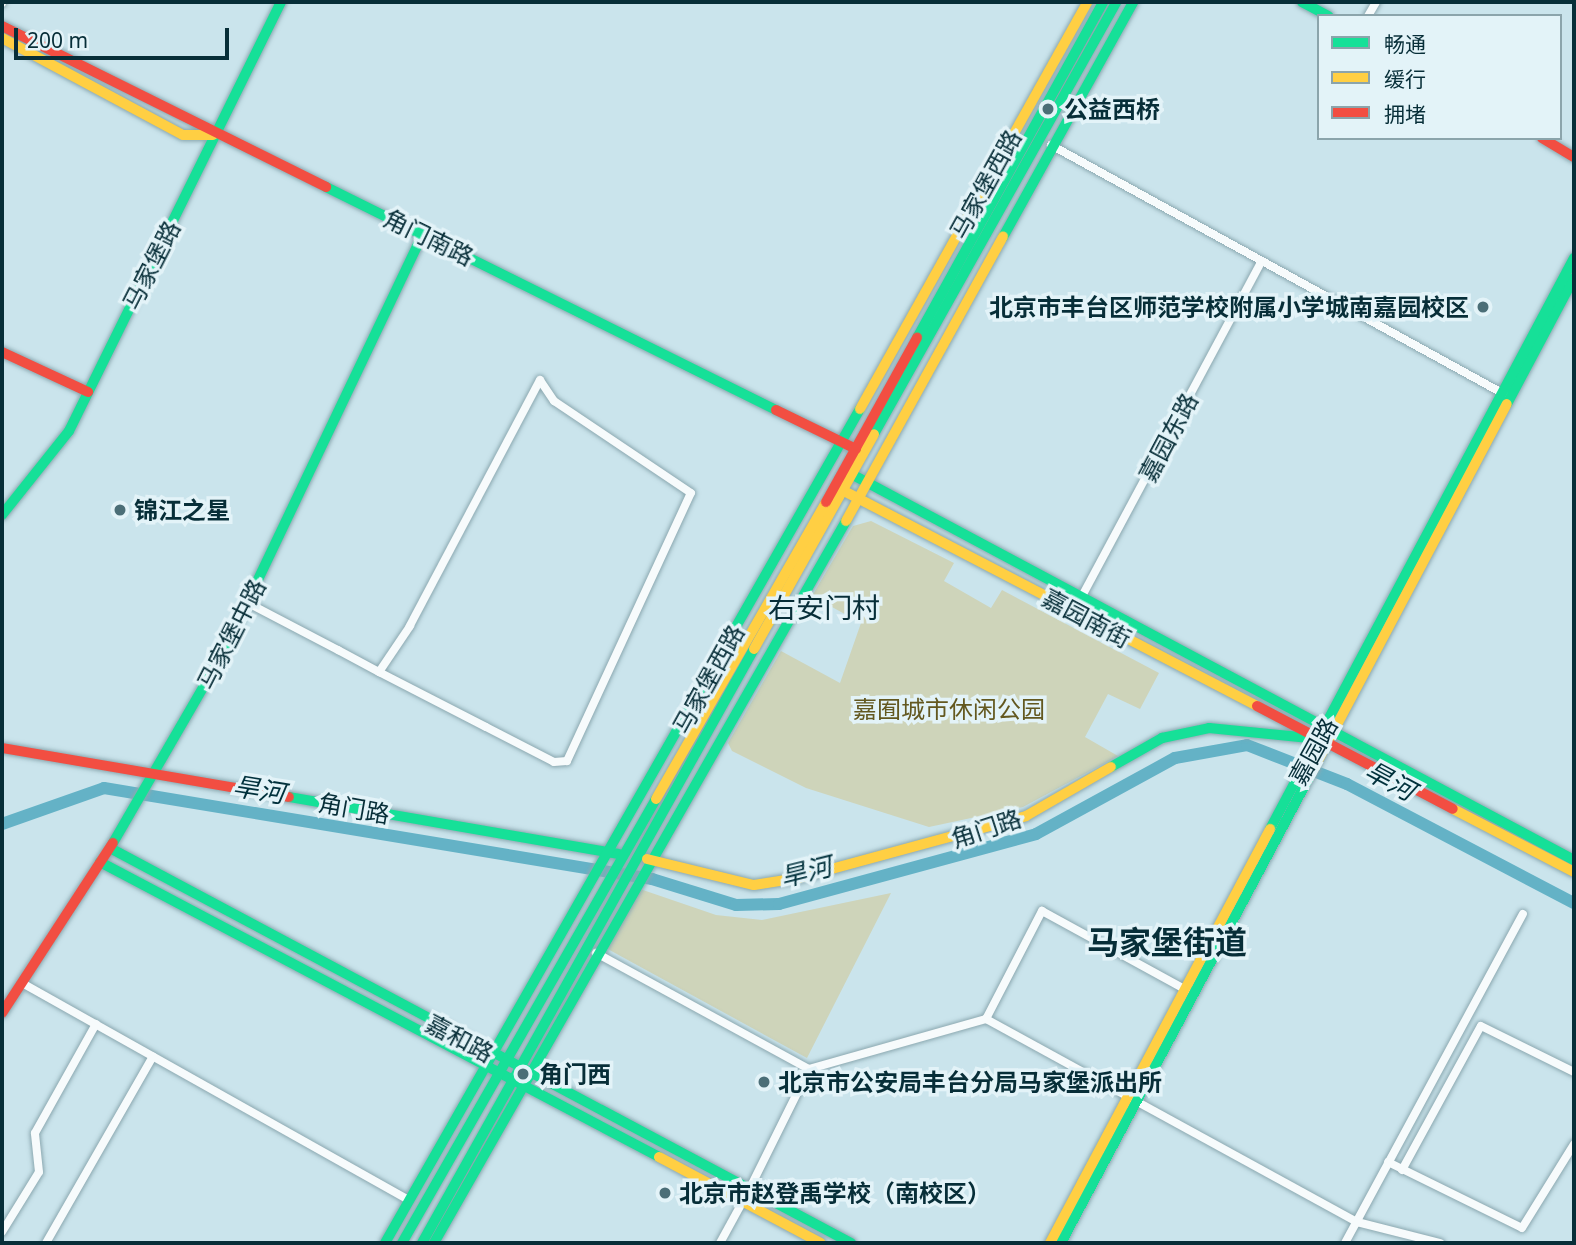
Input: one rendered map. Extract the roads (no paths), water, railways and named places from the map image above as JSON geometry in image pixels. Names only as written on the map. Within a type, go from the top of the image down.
[{"type":"main road","name":"马家堡路","points":[[2,514],[69,431],[281,2]]},
{"type":"main road","name":"马家堡西路","points":[[402,1243],[607,887],[616,857],[841,441],[1087,2]]},
{"type":"main road","name":"马家堡西路","points":[[385,1243],[492,1056],[595,883],[616,857],[856,449],[1103,2]]},
{"type":"main road","name":"马家堡西路","points":[[525,1072],[636,860],[855,476],[1116,2]]},
{"type":"main road","name":"马家堡西路","points":[[422,1243],[632,894],[859,499],[1051,145],[1133,2]]},
{"type":"main road","points":[[1302,2],[1324,14]]},
{"type":"main road","name":"角门南路","points":[[2,26],[216,135],[423,234],[856,449]]},
{"type":"main road","points":[[2,38],[183,135],[216,135]]},
{"type":"main road","points":[[1545,140],[1574,157]]},
{"type":"main road","name":"马家堡中路","points":[[2,1013],[155,777],[248,603],[423,234]]},
{"type":"main road","name":"嘉园路","points":[[1329,731],[1574,258]]},
{"type":"main road","name":"嘉园路","points":[[1050,1243],[1133,1100],[1186,990],[1574,278]]},
{"type":"main road","points":[[2,352],[88,391]]},
{"type":"main road","name":"嘉园南街","points":[[855,476],[1329,731]]},
{"type":"main road","name":"嘉园南街","points":[[846,492],[1074,611],[1321,746]]},
{"type":"main road","name":"角门路","points":[[636,860],[754,885],[798,878],[1026,816],[1162,738],[1209,728],[1321,746],[1574,872]]},
{"type":"main road","points":[[1329,731],[1574,860]]},
{"type":"main road","name":"角门路","points":[[2,748],[616,857]]},
{"type":"main road","name":"嘉园路","points":[[1061,1243],[1298,786]]},
{"type":"main road","name":"嘉和路","points":[[110,848],[492,1056],[750,1188],[851,1243]]},
{"type":"main road","name":"嘉和路","points":[[100,862],[821,1243]]},
{"type":"main road","name":"马家堡西路","points":[[434,1243],[518,1084]]},
{"type":"street","points":[[1051,145],[1504,394]]},
{"type":"street","name":"嘉园东路","points":[[1074,611],[1262,261]]},
{"type":"street","points":[[248,603],[554,762],[567,761],[691,493],[554,401],[540,380],[410,626],[379,671]]},
{"type":"street","points":[[986,1019],[1042,911],[1186,990]]},
{"type":"street","points":[[1345,1243],[1522,914]]},
{"type":"street","points":[[596,953],[809,1069],[986,1019],[1357,1222],[1440,1243]]},
{"type":"street","points":[[22,983],[410,1200]]},
{"type":"street","points":[[2,1232],[39,1172],[35,1133],[96,1024]]},
{"type":"street","points":[[1402,1170],[1481,1026],[1574,1072]]},
{"type":"street","points":[[46,1243],[153,1056]]},
{"type":"street","points":[[750,1188],[809,1069]]},
{"type":"street","points":[[1388,1163],[1522,1228],[1574,1144]]},
{"type":"street","points":[[720,1243],[743,1201]]},
{"type":"waterway","name":"旱河","points":[[2,824],[104,788],[652,879],[736,905],[779,904],[1036,834],[1175,758],[1247,745],[1347,784],[1574,903]]},
{"type":"place","name":"公益西桥","points":[[1048,109]]},
{"type":"place","name":"北京市丰台区师范学校附属小学城南嘉园校区","points":[[1483,307]]},
{"type":"place","name":"锦江之星","points":[[120,510]]},
{"type":"place","name":"角门西","points":[[523,1074]]},
{"type":"place","name":"北京市公安局丰台分局马家堡派出所","points":[[764,1082]]},
{"type":"place","name":"北京市赵登禹学校（南校区）","points":[[665,1193]]},
{"type":"district","name":"右安门村","points":[[824,607]]},
{"type":"district","name":"马家堡街道","points":[[1167,942]]},
{"type":"park label","name":"嘉囿城市休闲公园","points":[[949,709]]}]
